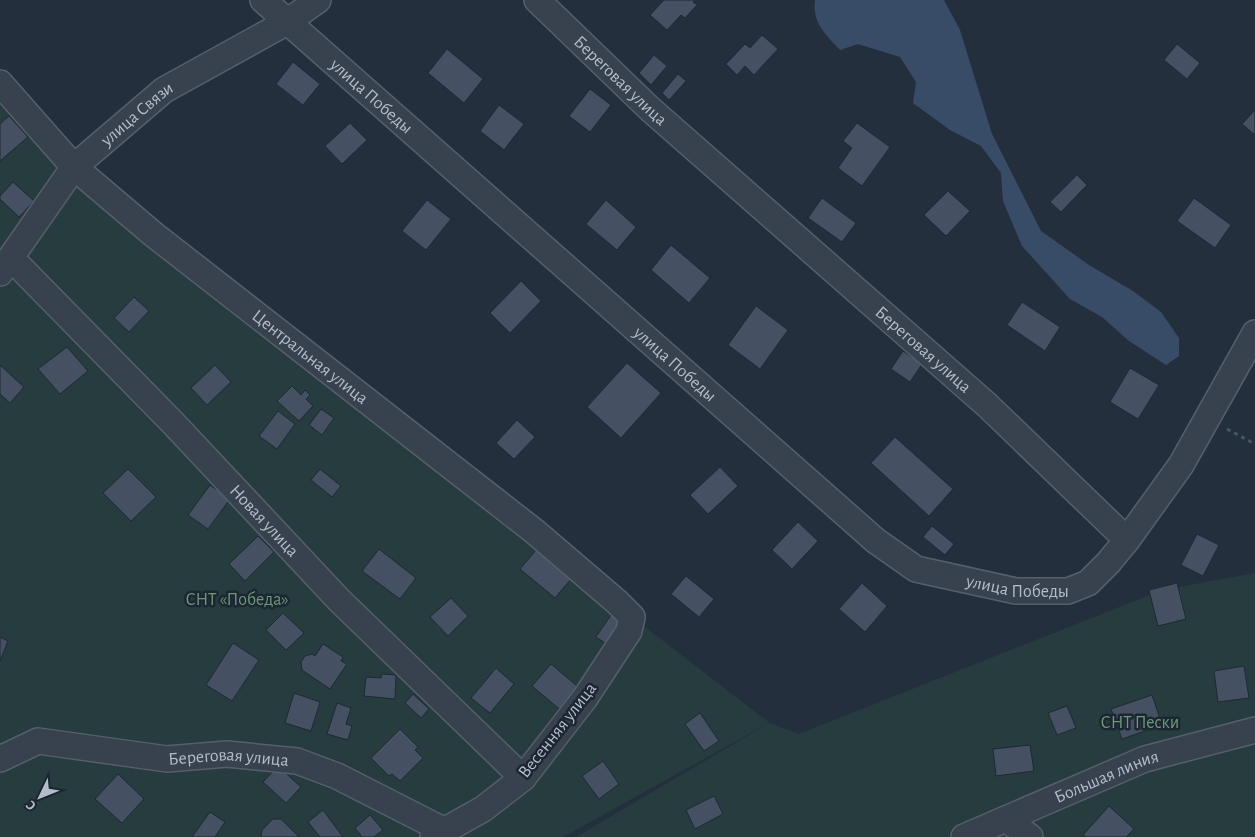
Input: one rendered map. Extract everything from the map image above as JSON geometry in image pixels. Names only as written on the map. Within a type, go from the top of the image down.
[{"type":"street","name":"улица Победы","points":[[263,0],[868,534],[916,569],[1016,591],[1068,591],[1088,583],[1127,540]]},
{"type":"street","name":"улица Связи","points":[[5,266],[74,167],[164,90],[287,22],[318,0]]},
{"type":"street","name":"Береговая улица","points":[[536,0],[650,109],[987,405],[1127,540]]},
{"type":"street","name":"Центральная улица","points":[[0,83],[74,167],[153,234],[534,531],[617,602],[632,618]]},
{"type":"street","name":"Новая улица","points":[[5,266],[174,424],[339,600],[523,778]]},
{"type":"street","points":[[1127,540],[1181,465],[1255,333]]},
{"type":"street","name":"Весенняя улица","points":[[439,834],[483,809],[523,778],[585,698],[629,631],[632,618]]},
{"type":"street","name":"Большая линия","points":[[964,837],[1145,759],[1255,730]]},
{"type":"street","name":"Береговая улица","points":[[0,759],[38,742],[167,759],[227,754],[297,762],[337,776],[439,834]]},
{"type":"street","points":[[1006,819],[1030,837]]},
{"type":"path","points":[[1208,419],[1255,444]]},
{"type":"green space","name":"СНТ «Победа»","points":[[0,83],[74,167],[632,617],[770,723],[799,734],[1162,590],[1255,573],[1255,837],[576,837],[769,723],[563,837],[0,837]]},
{"type":"water","points":[[815,0],[944,0],[960,30],[992,134],[1041,231],[1089,265],[1133,291],[1161,312],[1179,338],[1179,356],[1166,365],[1129,341],[1102,317],[1070,299],[1022,246],[1003,201],[1001,173],[981,146],[950,130],[913,103],[916,82],[900,57],[858,44],[840,50],[825,34],[818,22]]},
{"type":"building","points":[[664,0],[695,0],[693,2],[697,5],[685,18],[681,15],[667,30],[650,15]]},
{"type":"building","points":[[762,35],[778,49],[754,75],[745,66],[737,75],[726,64],[745,44],[750,48]]},
{"type":"building","points":[[1177,44],[1200,63],[1187,79],[1164,60]]},
{"type":"building","points":[[447,49],[483,79],[464,103],[428,73]]},
{"type":"building","points":[[654,55],[667,66],[651,85],[639,73]]},
{"type":"building","points":[[293,62],[320,84],[303,105],[276,84]]},
{"type":"building","points":[[678,74],[686,81],[669,100],[662,93]]},
{"type":"building","points":[[590,89],[611,105],[590,132],[569,116]]},
{"type":"building","points":[[499,105],[524,124],[504,150],[480,131]]},
{"type":"building","points":[[1255,110],[1255,135],[1242,124]]},
{"type":"building","points":[[9,116],[28,137],[0,161],[0,124]]},
{"type":"building","points":[[350,123],[367,140],[342,164],[325,146]]},
{"type":"building","points":[[857,123],[890,147],[862,186],[838,168],[852,148],[843,141]]},
{"type":"building","points":[[1077,175],[1087,185],[1061,212],[1050,202]]},
{"type":"building","points":[[13,182],[34,201],[19,217],[0,199],[0,196]]},
{"type":"building","points":[[948,191],[970,211],[946,236],[924,215]]},
{"type":"building","points":[[822,198],[856,223],[842,242],[808,218]]},
{"type":"building","points":[[1194,198],[1231,225],[1215,248],[1177,221]]},
{"type":"building","points":[[427,200],[451,219],[426,250],[402,231]]},
{"type":"building","points":[[606,200],[636,227],[617,250],[586,224]]},
{"type":"building","points":[[671,245],[710,278],[689,303],[651,270]]},
{"type":"building","points":[[521,281],[541,301],[510,333],[490,313]]},
{"type":"building","points":[[134,297],[149,311],[129,332],[114,318]]},
{"type":"building","points":[[1022,302],[1060,327],[1045,351],[1007,325]]},
{"type":"building","points":[[756,306],[788,330],[760,369],[728,345]]},
{"type":"building","points":[[67,347],[88,371],[60,394],[38,369]]},
{"type":"building","points":[[903,351],[922,364],[910,382],[891,369]]},
{"type":"building","points":[[627,363],[661,393],[621,438],[587,407]]},
{"type":"building","points":[[0,365],[24,387],[10,403],[0,394]]},
{"type":"building","points":[[215,365],[231,382],[207,405],[191,388]]},
{"type":"building","points":[[1130,368],[1159,385],[1138,419],[1110,402]]},
{"type":"building","points":[[292,386],[301,395],[305,390],[310,395],[306,399],[313,406],[299,421],[277,401]]},
{"type":"building","points":[[321,409],[334,418],[322,435],[309,425]]},
{"type":"building","points":[[278,411],[295,424],[277,449],[259,436]]},
{"type":"building","points":[[517,420],[535,437],[514,459],[496,443]]},
{"type":"building","points":[[895,437],[953,489],[929,516],[871,463]]},
{"type":"building","points":[[720,467],[738,486],[708,514],[690,495]]},
{"type":"building","points":[[128,469],[156,497],[131,521],[103,493]]},
{"type":"building","points":[[320,469],[341,486],[332,497],[311,480]]},
{"type":"building","points":[[210,485],[230,499],[208,529],[188,515]]},
{"type":"building","points":[[798,522],[818,541],[792,569],[772,550]]},
{"type":"building","points":[[932,526],[954,544],[945,555],[923,537]]},
{"type":"building","points":[[1197,534],[1219,545],[1203,576],[1181,565]]},
{"type":"building","points":[[258,536],[274,552],[245,581],[229,564]]},
{"type":"building","points":[[379,549],[416,578],[400,599],[362,571]]},
{"type":"building","points":[[536,550],[571,579],[555,598],[520,569]]},
{"type":"building","points":[[686,576],[714,599],[699,617],[671,594]]},
{"type":"building","points":[[862,583],[887,606],[865,632],[839,609]]},
{"type":"building","points":[[1177,583],[1186,619],[1158,626],[1149,590]]},
{"type":"building","points":[[451,598],[468,616],[448,636],[430,617]]},
{"type":"building","points":[[615,609],[630,620],[611,647],[596,637]]},
{"type":"building","points":[[283,613],[304,633],[286,650],[266,630]]},
{"type":"building","points":[[0,637],[8,641],[0,661]]},
{"type":"building","points":[[233,643],[259,660],[232,701],[206,685]]},
{"type":"building","points":[[323,644],[343,657],[341,661],[347,664],[330,689],[302,670],[301,662],[305,656],[312,654],[315,656]]},
{"type":"building","points":[[551,664],[583,691],[564,713],[532,686]]},
{"type":"building","points":[[1244,666],[1249,698],[1218,702],[1214,671]]},
{"type":"building","points":[[496,668],[514,684],[490,713],[471,698]]},
{"type":"building","points":[[382,674],[396,675],[395,699],[364,696],[366,677],[381,678]]},
{"type":"building","points":[[294,693],[320,702],[311,731],[285,723]]},
{"type":"building","points":[[413,694],[429,709],[421,718],[405,703]]},
{"type":"building","points":[[1152,695],[1162,725],[1122,739],[1111,709]]},
{"type":"building","points":[[337,703],[351,708],[346,724],[352,726],[348,740],[327,734]]},
{"type":"building","points":[[1067,706],[1076,728],[1057,735],[1048,713]]},
{"type":"building","points":[[700,713],[719,741],[704,751],[685,724]]},
{"type":"building","points":[[400,729],[418,747],[415,750],[423,758],[400,781],[392,774],[389,776],[371,758]]},
{"type":"building","points":[[1030,745],[1034,771],[996,776],[993,749]]},
{"type":"building","points":[[603,761],[619,784],[599,799],[582,776]]},
{"type":"building","points":[[278,766],[301,787],[286,803],[263,782]]},
{"type":"building","points":[[118,774],[144,799],[122,823],[95,799]]},
{"type":"building","points":[[714,796],[723,814],[695,829],[686,810]]},
{"type":"building","points":[[1109,806],[1134,829],[1126,837],[1086,837],[1083,835]]},
{"type":"building","points":[[323,810],[343,837],[320,837],[308,822]]},
{"type":"building","points":[[210,812],[225,822],[215,837],[192,837]]},
{"type":"building","points":[[370,815],[383,830],[374,837],[362,837],[355,828]]},
{"type":"building","points":[[273,819],[281,819],[299,837],[261,837],[262,830]]},
{"type":"park label","name":"СНТ Пески","points":[[1140,722]]}]
